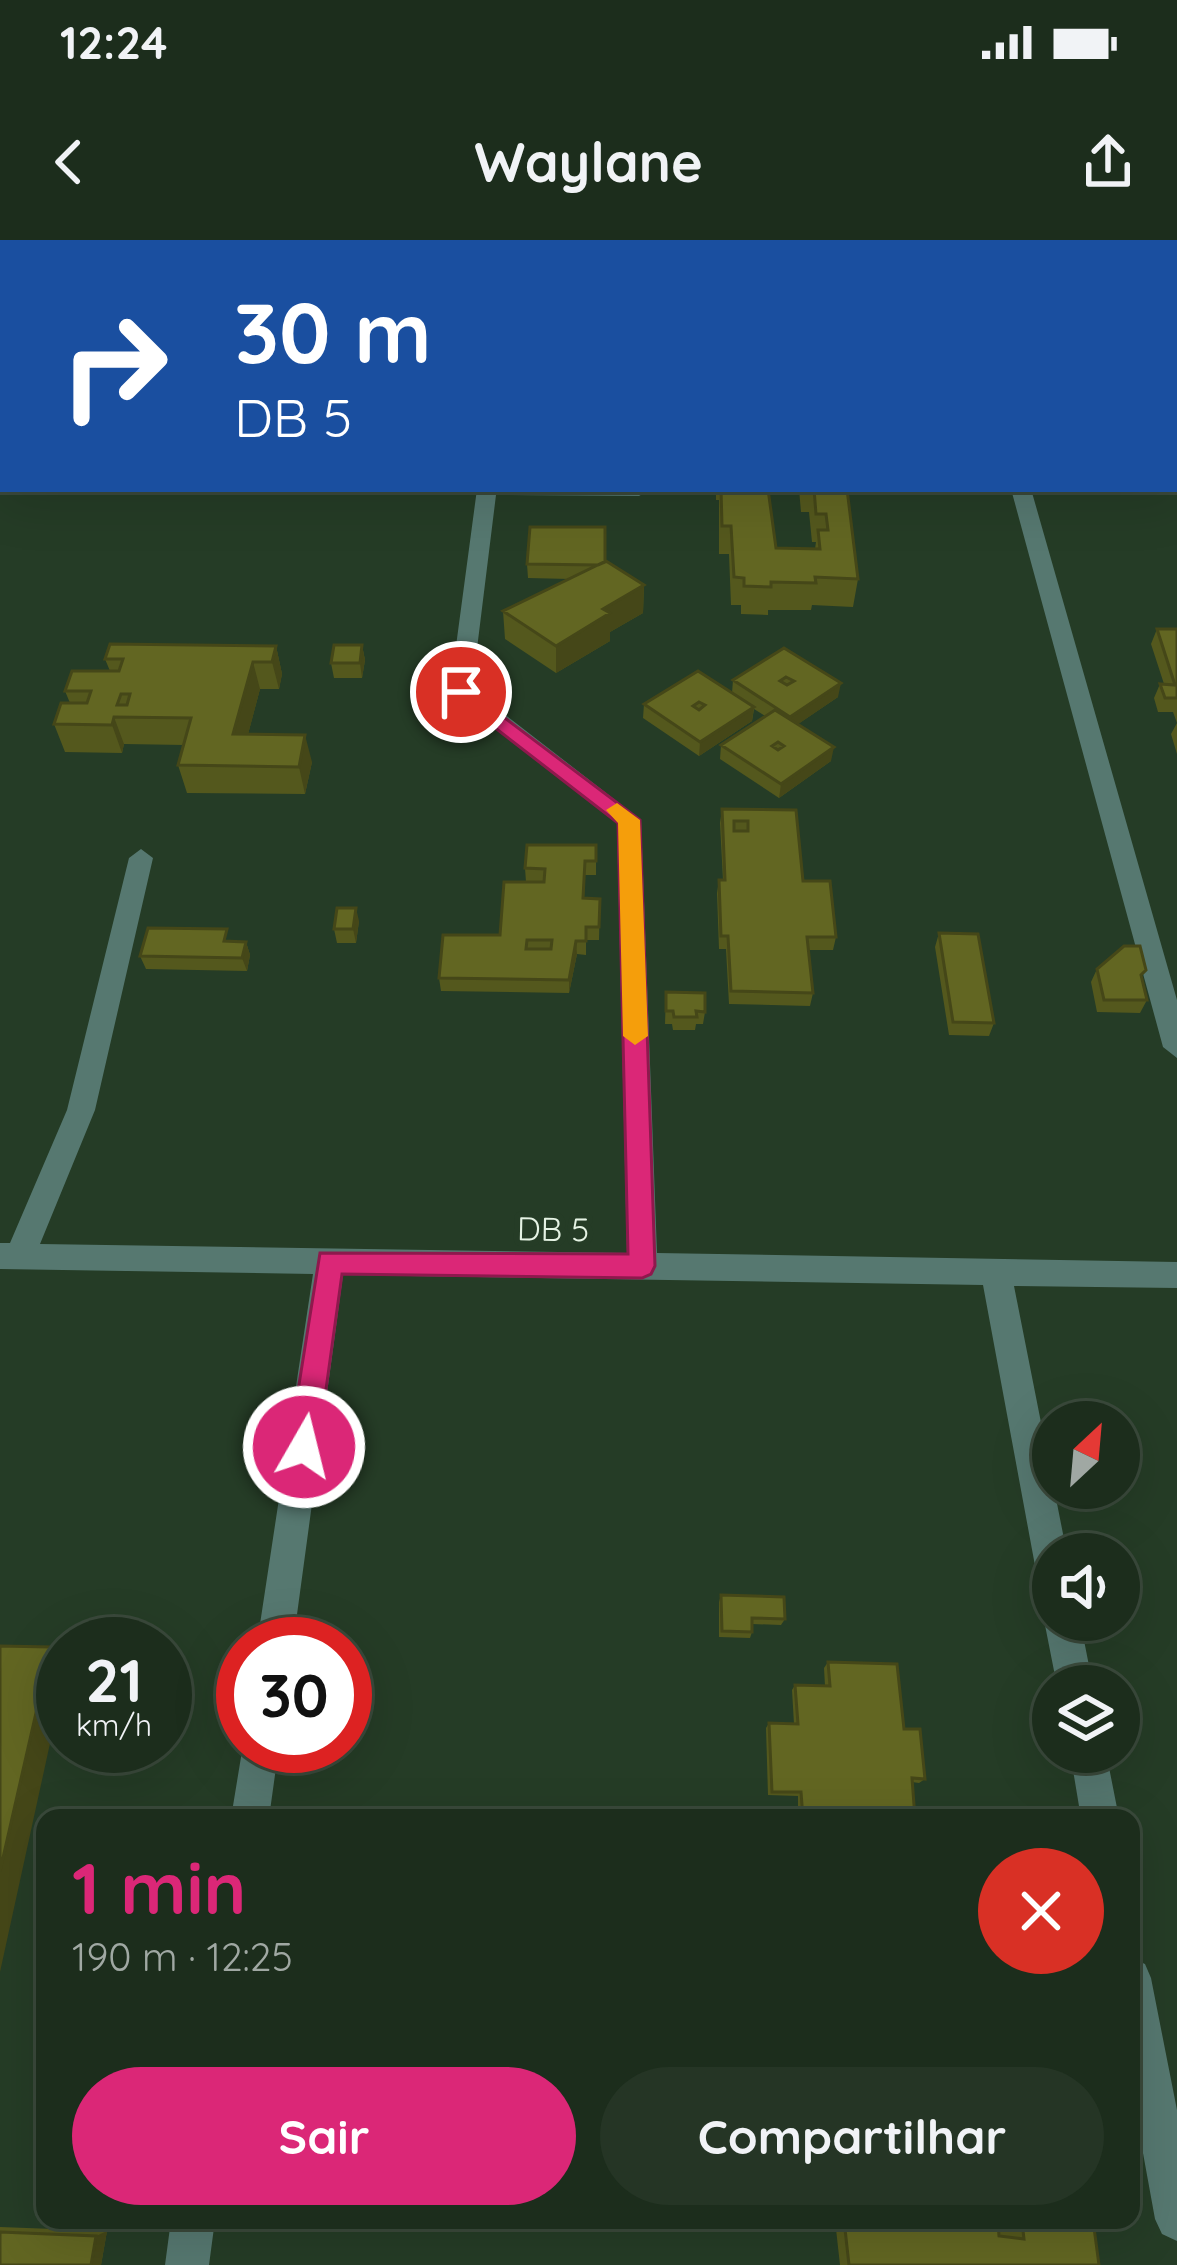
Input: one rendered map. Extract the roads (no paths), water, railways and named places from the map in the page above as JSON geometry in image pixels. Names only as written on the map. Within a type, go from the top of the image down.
[{"type":"street","points":[[487,492],[461,692],[629,820],[642,1266]]},
{"type":"street","points":[[1022,492],[1177,1047]]},
{"type":"street","points":[[10,1256],[81,1110],[141,858]]},
{"type":"street","name":"DB 5","points":[[10,1256],[1177,1274]]},
{"type":"street","points":[[279,1617],[330,1262]]},
{"type":"street","points":[[996,1272],[1046,1533]]},
{"type":"street","points":[[251,1809],[257,1773]]},
{"type":"street","points":[[1092,1773],[1098,1809]]},
{"type":"street","points":[[1140,2025],[1177,2219]]},
{"type":"street","points":[[187,2265],[192,2229]]}]
